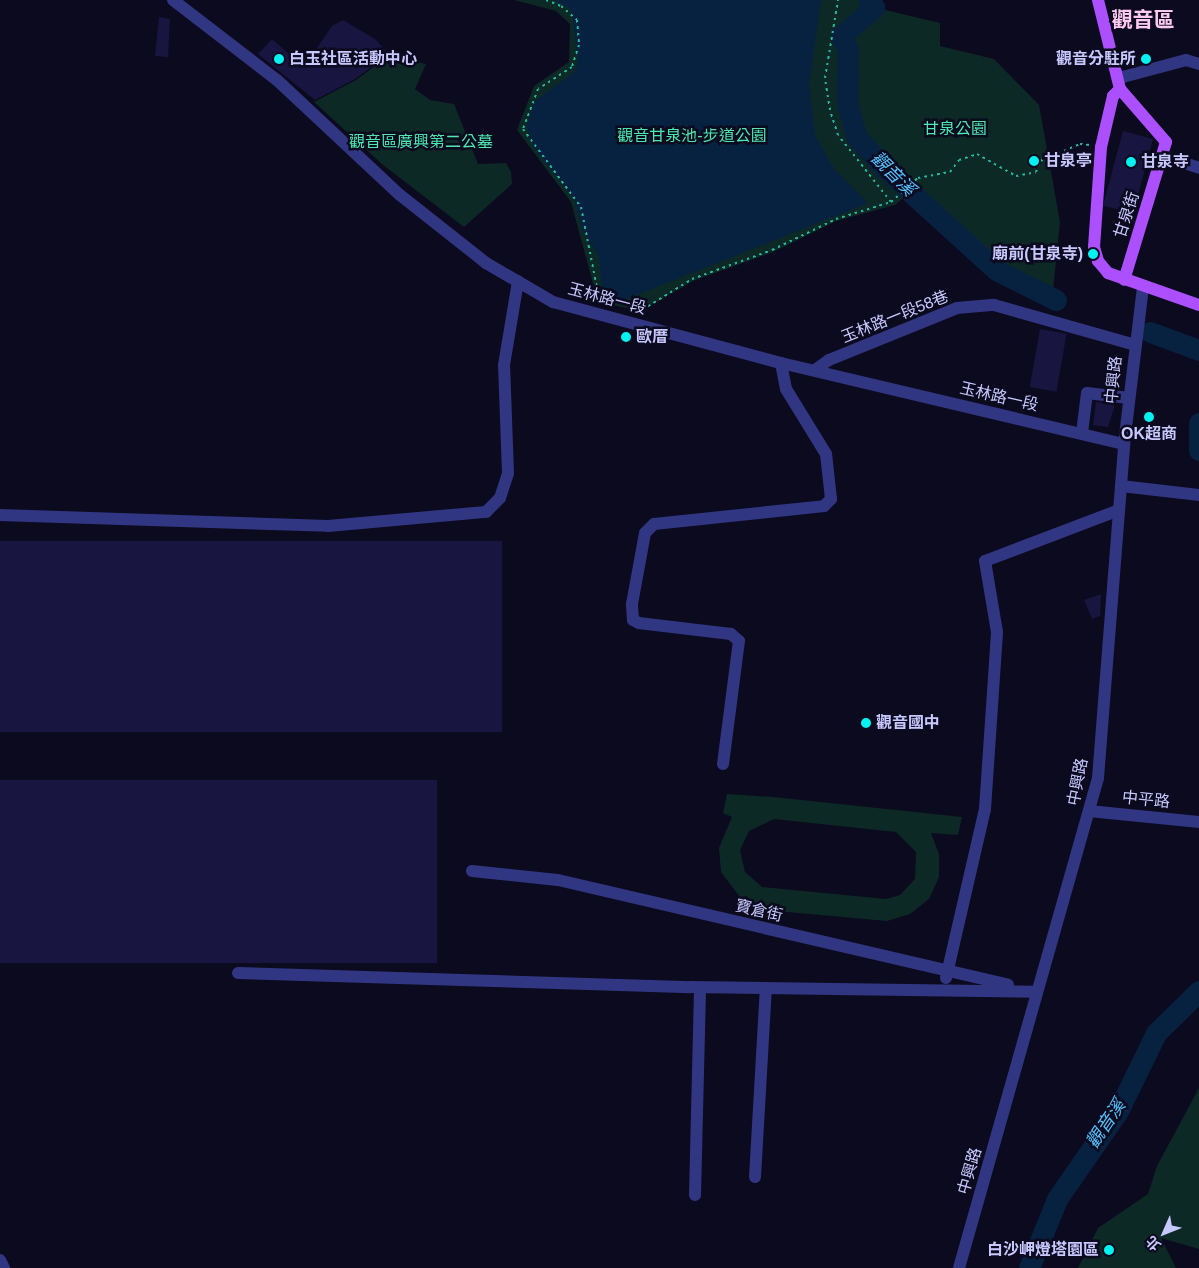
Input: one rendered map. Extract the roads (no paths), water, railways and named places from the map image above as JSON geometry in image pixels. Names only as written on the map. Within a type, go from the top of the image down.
[{"type":"main road","name":"甘泉街","points":[[1098,0],[1120,83],[1165,139],[1163,156],[1124,280]]},
{"type":"main road","name":"甘泉街","points":[[1120,83],[1113,96],[1101,147],[1094,247],[1108,273],[1143,287],[1199,305]]},
{"type":"street","name":"玉林路一段","points":[[173,0],[262,68],[400,195],[486,263],[553,302],[782,364],[815,370],[1124,444]]},
{"type":"street","points":[[1120,83],[1186,60],[1199,64]]},
{"type":"street","points":[[1163,156],[1199,168]]},
{"type":"street","points":[[0,515],[328,526],[486,512],[500,498],[508,473],[504,366],[518,281]]},
{"type":"street","name":"中興路","points":[[959,1268],[1098,778],[1124,444],[1134,345],[1143,287]]},
{"type":"street","name":"玉林路一段58巷","points":[[815,370],[829,360],[957,308],[994,305],[1134,345]]},
{"type":"street","points":[[723,764],[740,640],[731,634],[639,623],[633,620],[632,604],[645,533],[654,524],[824,506],[831,499],[826,454],[786,389],[782,364]]},
{"type":"street","points":[[1082,433],[1087,393],[1129,398]]},
{"type":"street","points":[[1121,486],[1199,495]]},
{"type":"street","points":[[943,989],[985,809],[997,632],[986,562],[1119,510]]},
{"type":"street","name":"中平路","points":[[1089,811],[1199,822]]},
{"type":"street","name":"寶倉街","points":[[472,871],[558,880],[1037,992]]},
{"type":"street","points":[[238,973],[700,988],[943,989],[1037,992]]},
{"type":"street","points":[[695,1195],[700,988]]},
{"type":"street","points":[[754,1177],[766,988]]},
{"type":"street","points":[[0,1260],[4,1268]]},
{"type":"water","name":"觀音甘泉池-步道公園","points":[[556,0],[821,0],[809,85],[815,135],[834,169],[868,203],[624,300],[611,295],[602,286],[599,257],[583,231],[574,198],[534,148],[526,127],[535,101],[573,73],[578,63],[572,11]]},
{"type":"waterway","name":"觀音溪","points":[[869,0],[874,7],[841,36],[848,50],[847,101],[856,136],[883,167],[996,270],[1056,300]]},
{"type":"waterway","name":"觀音溪","points":[[1150,332],[1199,350]]},
{"type":"waterway","name":"觀音溪","points":[[1199,423],[1199,450]]},
{"type":"waterway","name":"觀音溪","points":[[1029,1268],[1057,1199],[1118,1111],[1156,1033],[1199,991]]},
{"type":"place","name":"白玉社區活動中心","points":[[279,59]]},
{"type":"place","name":"觀音分駐所","points":[[1146,59]]},
{"type":"place","name":"甘泉亭","points":[[1034,161]]},
{"type":"place","name":"甘泉寺","points":[[1131,162]]},
{"type":"place","name":"廟前(甘泉寺)","points":[[1093,254]]},
{"type":"place","name":"歐厝","points":[[626,337]]},
{"type":"place","name":"OK超商","points":[[1149,417]]},
{"type":"place","name":"觀音國中","points":[[866,723]]},
{"type":"place","name":"白沙岬燈塔園區","points":[[1109,1250]]},
{"type":"district","name":"觀音區","points":[[1143,20]]},
{"type":"park label","name":"甘泉公園","points":[[955,129]]},
{"type":"park label","name":"觀音區廣興第二公墓","points":[[421,142]]}]
